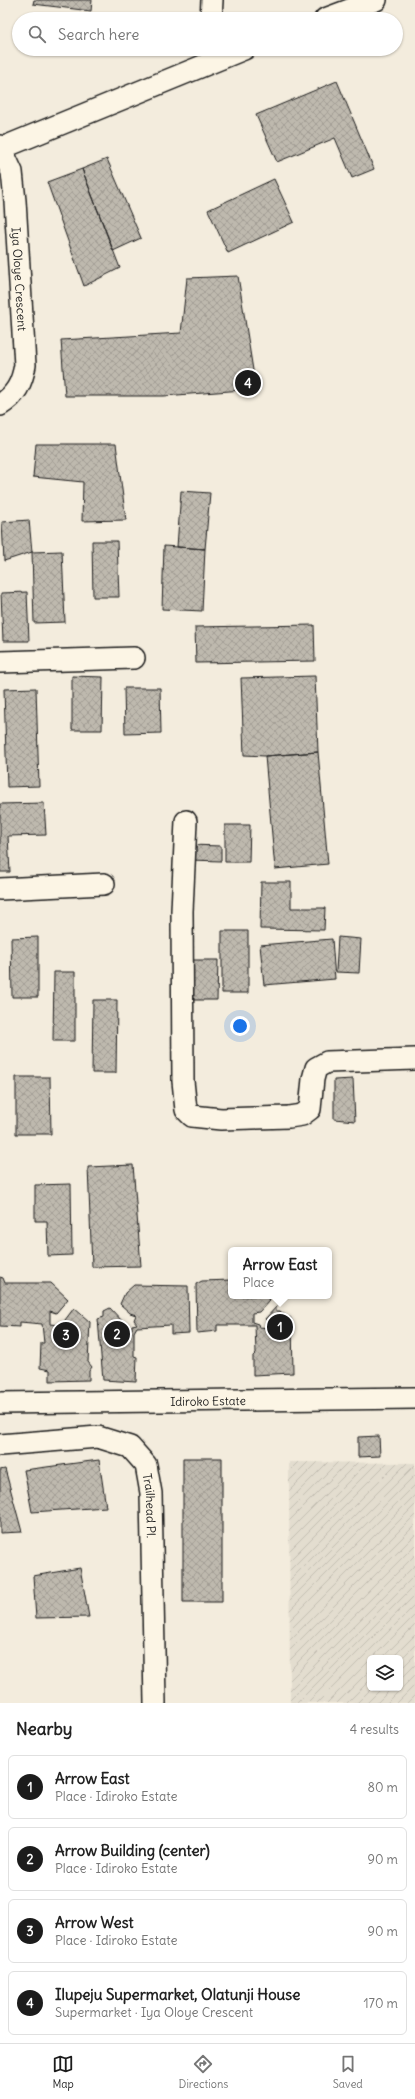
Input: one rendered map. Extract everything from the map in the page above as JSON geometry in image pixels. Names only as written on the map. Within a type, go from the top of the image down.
[{"type":"street","points":[[211,12],[212,0]]},
{"type":"street","points":[[344,12],[376,0]]},
{"type":"street","points":[[1,147],[209,56]]},
{"type":"street","name":"Iya Oloye Crescent","points":[[0,405],[10,400],[22,383],[25,365],[12,172],[1,147]]},
{"type":"street","points":[[0,662],[134,658]]},
{"type":"street","points":[[186,820],[182,911],[183,1081],[186,1110],[192,1116],[221,1119],[289,1117],[302,1115],[310,1109],[316,1068],[327,1062],[415,1059]]},
{"type":"street","points":[[0,889],[104,884]]},
{"type":"street","name":"Idiroko Estate","points":[[0,1403],[415,1398]]},
{"type":"street","name":"Trailhead Pl.","points":[[0,1445],[98,1437],[130,1447],[146,1465],[152,1492],[155,1703]]},
{"type":"shaded area","points":[[289,1462],[415,1463],[415,1703],[290,1703]]},
{"type":"building","points":[[34,0],[92,0],[91,11],[33,4]]},
{"type":"building","points":[[337,81],[374,169],[352,178],[335,138],[277,162],[256,115]]},
{"type":"building","points":[[107,159],[141,238],[113,251],[82,169]]},
{"type":"building","points":[[82,169],[120,268],[84,286],[47,182]]},
{"type":"building","points":[[274,179],[294,222],[228,253],[208,210]]},
{"type":"building","points":[[238,276],[256,389],[164,396],[65,396],[61,340],[181,333],[187,278]]},
{"type":"building","points":[[36,444],[116,444],[126,520],[82,521],[83,482],[33,477]]},
{"type":"building","points":[[181,491],[210,493],[205,549],[177,547]]},
{"type":"building","points":[[29,520],[32,552],[4,561],[2,522]]},
{"type":"building","points":[[92,541],[117,541],[119,597],[93,597]]},
{"type":"building","points":[[164,546],[205,549],[202,611],[162,609]]},
{"type":"building","points":[[62,551],[65,622],[34,623],[32,552]]},
{"type":"building","points":[[27,592],[29,641],[3,641],[1,593]]},
{"type":"building","points":[[314,625],[315,661],[196,663],[195,627]]},
{"type":"building","points":[[72,676],[103,677],[102,730],[72,730]]},
{"type":"building","points":[[315,676],[318,752],[265,756],[244,755],[241,678]]},
{"type":"building","points":[[36,688],[39,786],[7,787],[4,689]]},
{"type":"building","points":[[124,688],[160,688],[161,733],[125,734]]},
{"type":"building","points":[[318,752],[328,864],[275,869],[265,756]]},
{"type":"building","points":[[44,803],[46,835],[8,836],[10,872],[0,872],[0,804]]},
{"type":"building","points":[[225,825],[250,825],[249,862],[225,862]]},
{"type":"building","points":[[190,845],[221,846],[221,861],[190,860]]},
{"type":"building","points":[[261,882],[291,882],[291,908],[325,908],[324,930],[260,929]]},
{"type":"building","points":[[222,931],[248,931],[248,993],[222,993]]},
{"type":"building","points":[[38,937],[38,997],[12,997],[11,938]]},
{"type":"building","points":[[338,937],[361,939],[359,973],[336,972]]},
{"type":"building","points":[[332,939],[335,979],[264,985],[260,945]]},
{"type":"building","points":[[191,960],[218,960],[217,1000],[190,1000]]},
{"type":"building","points":[[54,972],[75,972],[75,1041],[53,1041]]},
{"type":"building","points":[[93,1000],[117,1000],[116,1073],[92,1073]]},
{"type":"building","points":[[16,1077],[50,1077],[51,1134],[16,1134]]},
{"type":"building","points":[[353,1079],[355,1121],[334,1119],[334,1080]]},
{"type":"building","points":[[133,1165],[141,1266],[92,1267],[88,1167]]},
{"type":"building","points":[[71,1184],[72,1255],[48,1256],[47,1221],[35,1221],[35,1185]]},
{"type":"building","points":[[0,1277],[3,1278],[5,1283],[51,1283],[68,1299],[56,1313],[50,1311],[50,1324],[66,1326],[65,1320],[74,1308],[90,1322],[88,1362],[92,1367],[89,1371],[89,1380],[50,1381],[50,1370],[40,1368],[41,1343],[44,1343],[42,1324],[20,1322],[20,1327],[0,1326]]},
{"type":"building","points":[[228,1280],[228,1299],[269,1299],[270,1300],[259,1312],[252,1313],[252,1322],[258,1324],[259,1327],[269,1328],[268,1321],[265,1319],[277,1306],[276,1311],[280,1311],[286,1316],[286,1319],[290,1317],[292,1321],[293,1373],[253,1375],[253,1356],[256,1353],[255,1325],[217,1325],[217,1331],[197,1333],[196,1284],[202,1281]]},
{"type":"building","points":[[134,1285],[188,1286],[189,1333],[171,1334],[171,1325],[137,1327],[134,1332],[134,1356],[137,1357],[136,1382],[103,1380],[98,1319],[104,1317],[104,1311],[110,1308],[123,1322],[122,1329],[132,1329],[132,1325],[137,1324],[134,1320],[136,1315],[130,1313],[120,1304],[125,1293]]},
{"type":"building","points":[[379,1436],[380,1456],[358,1457],[358,1437]]},
{"type":"building","points":[[183,1458],[222,1458],[222,1602],[183,1602]]},
{"type":"building","points":[[99,1460],[106,1507],[32,1512],[24,1470]]},
{"type":"building","points":[[5,1469],[22,1532],[0,1533],[0,1470]]},
{"type":"building","points":[[80,1568],[89,1617],[36,1618],[33,1576]]},
{"type":"place","name":"Ilupeju Supermarket, Olatunji House","points":[[248,383]]},
{"type":"place","name":"Arrow East","points":[[280,1327]]},
{"type":"place","name":"Arrow Building (center)","points":[[117,1334]]},
{"type":"place","name":"Arrow West","points":[[66,1335]]}]
